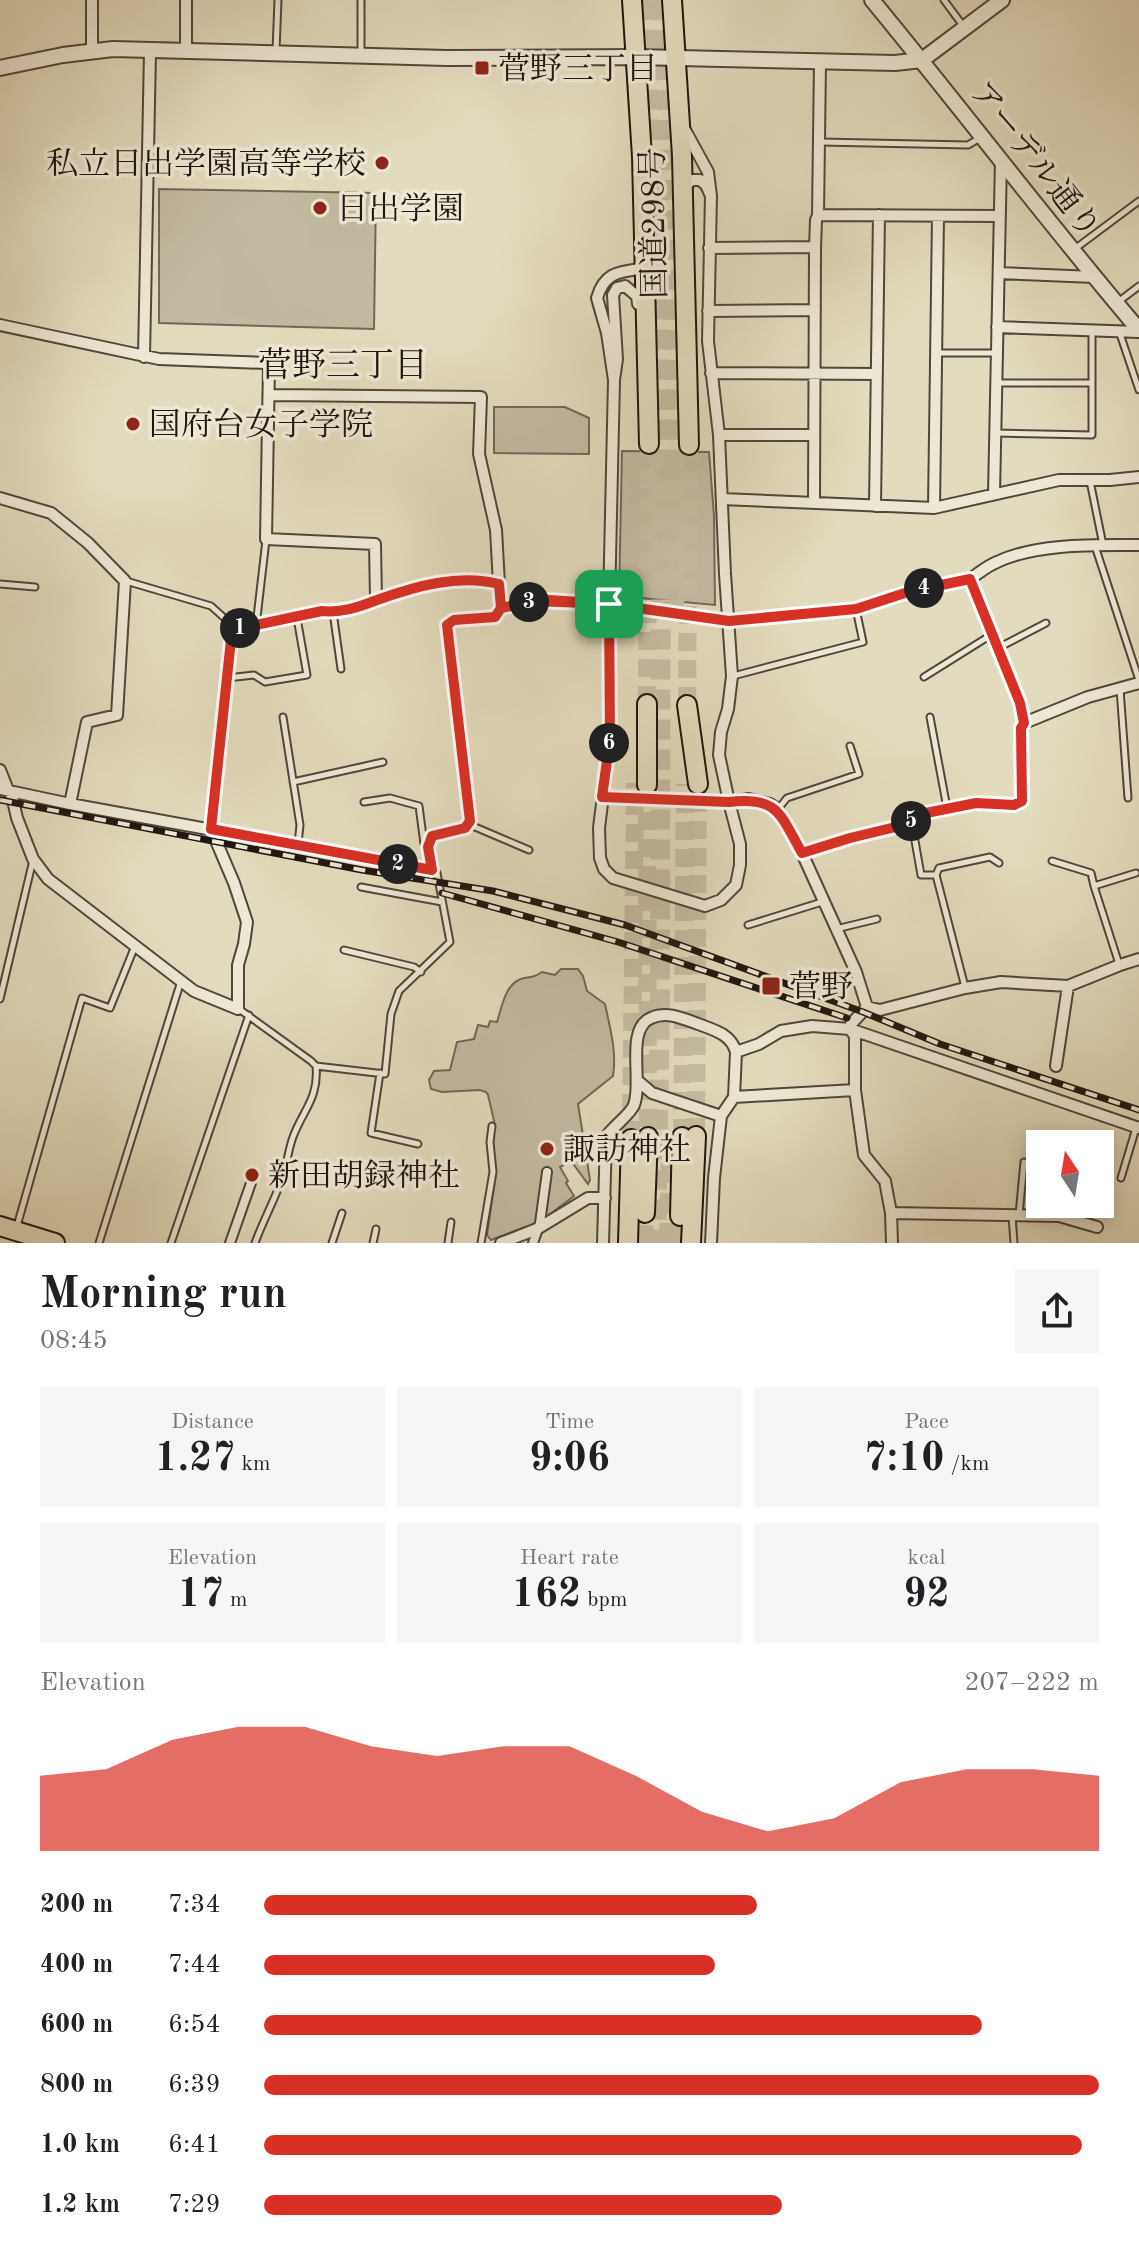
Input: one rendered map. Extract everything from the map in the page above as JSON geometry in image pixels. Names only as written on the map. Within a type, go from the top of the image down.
[{"type":"highway","name":"国道298号","points":[[632,0],[646,268],[649,444]]},
{"type":"highway","name":"国道298号","points":[[672,0],[683,189],[689,445]]},
{"type":"highway","points":[[641,784],[647,704]]},
{"type":"highway","points":[[687,705],[692,784]]},
{"type":"highway","points":[[680,1216],[689,1136],[691,1243]]},
{"type":"highway","points":[[628,1243],[640,1138],[645,1213]]},
{"type":"highway","points":[[9,1233],[55,1243]]},
{"type":"street","points":[[92,0],[92,51]]},
{"type":"street","points":[[186,0],[186,52]]},
{"type":"street","name":"アーデル通り","points":[[872,0],[1139,331]]},
{"type":"street","points":[[0,68],[113,49],[447,58],[636,57],[895,63],[922,60],[1002,0]]},
{"type":"street","points":[[144,357],[150,51]]},
{"type":"street","points":[[814,503],[815,247],[820,61]]},
{"type":"street","points":[[647,328],[641,319],[637,296],[625,286],[617,288],[613,295],[617,359],[609,604],[610,739],[599,828],[600,858],[604,869],[613,878],[705,906],[721,900],[736,885],[740,844],[719,755],[732,676],[719,435],[708,341],[711,196],[708,172],[680,121]]},
{"type":"street","points":[[994,494],[1001,159]]},
{"type":"street","points":[[683,189],[689,182],[700,180],[711,196]]},
{"type":"street","points":[[818,215],[1000,216]]},
{"type":"street","points":[[875,506],[879,215]]},
{"type":"street","points":[[934,508],[938,216]]},
{"type":"street","points":[[709,248],[815,247]]},
{"type":"street","points":[[614,380],[607,333],[597,298],[606,278],[646,268]]},
{"type":"street","points":[[999,273],[1094,277]]},
{"type":"street","points":[[708,311],[815,310]]},
{"type":"street","points":[[0,325],[144,357],[266,363],[270,369],[266,539],[375,544],[376,600]]},
{"type":"street","points":[[997,327],[1139,331]]},
{"type":"street","points":[[711,373],[877,374]]},
{"type":"street","points":[[4,790],[432,870],[428,847],[432,836],[465,828],[470,821],[447,625],[454,620],[495,617],[501,608],[496,530],[478,445],[481,397],[270,395]]},
{"type":"street","points":[[719,435],[814,435]]},
{"type":"street","points":[[722,499],[934,508],[1059,480],[1139,477]]},
{"type":"street","points":[[0,498],[51,513],[88,543],[125,581],[117,715],[87,722],[70,804]]},
{"type":"street","points":[[501,608],[535,601],[609,604],[729,621],[856,609],[908,592],[970,579],[997,562],[1029,551],[1139,545]]},
{"type":"street","points":[[232,630],[362,606],[454,579],[499,584]]},
{"type":"street","points":[[970,579],[1020,703],[1024,723]]},
{"type":"street","points":[[911,820],[976,803],[1014,805],[1022,801],[1021,728],[1024,723],[1088,697],[1139,681]]},
{"type":"street","points":[[0,770],[4,790],[12,796],[33,859],[48,879],[194,991],[238,1009],[238,965],[247,922],[211,829]]},
{"type":"street","points":[[602,797],[729,802],[749,799],[777,809],[802,853],[856,972],[867,1007]]},
{"type":"street","points":[[867,1007],[880,1010],[1001,982],[1068,986],[1139,959]]},
{"type":"street","points":[[1056,1066],[1068,986]]},
{"type":"street","points":[[850,1029],[867,1007]]},
{"type":"street","points":[[603,1243],[606,1137],[613,1125],[634,1105],[638,1081],[639,1028],[645,1021],[668,1014],[723,1033],[736,1052],[734,1097],[721,1116],[711,1243]]},
{"type":"street","points":[[736,1052],[759,1044],[781,1031],[821,1026],[850,1029],[1138,1128]]},
{"type":"street","points":[[850,1029],[855,1036],[855,1090],[864,1155],[885,1181],[892,1243]]},
{"type":"street","points":[[638,1081],[652,1093],[721,1116]]},
{"type":"street","points":[[734,1097],[855,1090]]},
{"type":"street","points":[[533,1243],[547,1172]]},
{"type":"street","points":[[230,1243],[251,1183]]},
{"type":"street","points":[[501,1243],[537,1229],[580,1201],[605,1198]]},
{"type":"street","points":[[891,1213],[1059,1216],[1097,1227]]},
{"type":"lane","points":[[276,54],[278,0]]},
{"type":"lane","points":[[361,0],[361,56]]},
{"type":"lane","points":[[944,0],[965,28]]},
{"type":"lane","points":[[819,142],[968,145],[983,136]]},
{"type":"lane","points":[[1073,250],[1139,201]]},
{"type":"lane","points":[[1116,303],[1139,286]]},
{"type":"lane","points":[[995,433],[1092,435],[1092,330]]},
{"type":"lane","points":[[1119,331],[1139,390]]},
{"type":"lane","points":[[936,353],[997,353]]},
{"type":"lane","points":[[996,383],[1090,383]]},
{"type":"lane","points":[[1089,480],[1099,545],[1139,681]]},
{"type":"lane","points":[[256,626],[266,539]]},
{"type":"lane","points":[[125,581],[211,606],[230,623],[232,630],[211,829]]},
{"type":"lane","points":[[0,584],[35,587]]},
{"type":"lane","points":[[732,676],[863,642],[856,609]]},
{"type":"lane","points":[[333,612],[341,669]]},
{"type":"lane","points":[[227,678],[254,675],[265,682],[307,675],[297,618]]},
{"type":"lane","points":[[998,648],[1046,623]]},
{"type":"lane","points":[[924,677],[992,635]]},
{"type":"lane","points":[[1120,688],[1128,798]]},
{"type":"lane","points":[[283,717],[300,825],[298,845]]},
{"type":"lane","points":[[930,717],[947,809]]},
{"type":"lane","points":[[777,809],[787,798],[859,774],[850,746]]},
{"type":"lane","points":[[293,782],[383,762]]},
{"type":"lane","points":[[364,802],[390,798],[419,806],[424,844],[428,847]]},
{"type":"lane","points":[[802,853],[911,820],[921,875],[936,875]]},
{"type":"lane","points":[[470,821],[475,827],[529,850]]},
{"type":"lane","points":[[965,988],[936,875],[939,868],[990,857],[999,863]]},
{"type":"lane","points":[[0,999],[33,859]]},
{"type":"lane","points":[[1052,861],[1091,873],[1120,965]]},
{"type":"lane","points":[[238,1009],[316,1066],[385,1074],[394,1002],[399,991],[450,942],[437,873],[432,870]]},
{"type":"lane","points":[[1094,886],[1136,873]]},
{"type":"lane","points":[[361,887],[442,902]]},
{"type":"lane","points":[[748,925],[823,902]]},
{"type":"lane","points":[[836,929],[877,919]]},
{"type":"lane","points":[[9,1233],[82,998],[110,1008],[135,946]]},
{"type":"lane","points":[[344,950],[414,967],[421,972]]},
{"type":"lane","points":[[0,966],[8,967]]},
{"type":"lane","points":[[99,1243],[181,981]]},
{"type":"lane","points":[[171,1243],[249,1015]]},
{"type":"lane","points":[[255,1243],[282,1179],[294,1135],[314,1092],[316,1066]]},
{"type":"lane","points":[[380,1073],[371,1133],[418,1144]]},
{"type":"lane","points":[[481,1243],[493,1172],[492,1126]]},
{"type":"lane","points":[[1121,1178],[1138,1128]]},
{"type":"lane","points":[[1014,1243],[1015,1215],[1024,1162]]},
{"type":"lane","points":[[332,1243],[342,1213]]},
{"type":"lane","points":[[448,1243],[451,1222]]},
{"type":"lane","points":[[373,1243],[376,1229]]},
{"type":"shaded area","points":[[159,189],[376,193],[374,329],[159,323]]},
{"type":"shaded area","points":[[494,407],[565,407],[589,418],[589,454],[494,453]]},
{"type":"shaded area","points":[[622,451],[709,452],[714,516],[715,605],[619,596]]},
{"type":"shaded area","points":[[561,969],[578,969],[587,991],[605,1004],[612,1040],[613,1076],[578,1104],[590,1180],[588,1184],[571,1161],[560,1167],[574,1196],[541,1221],[491,1240],[487,1235],[496,1173],[492,1141],[495,1125],[488,1095],[480,1090],[442,1092],[431,1089],[429,1080],[434,1071],[450,1070],[457,1042],[474,1039],[478,1025],[488,1027],[490,1021],[497,1022],[512,984],[542,972],[555,975]]},
{"type":"tunnel","points":[[642,0],[654,222],[661,442],[660,1004],[656,1243]]},
{"type":"tunnel","points":[[662,0],[673,312],[674,624]]},
{"type":"tunnel","points":[[647,704],[649,444]]},
{"type":"tunnel","points":[[687,705],[689,445]]},
{"type":"tunnel","points":[[631,1139],[635,783]]},
{"type":"tunnel","points":[[682,1137],[685,784]]},
{"type":"tunnel","points":[[696,1136],[698,784]]},
{"type":"tunnel","points":[[647,785],[648,1137]]},
{"type":"tunnel","points":[[669,1243],[671,1140]]},
{"type":"tunnel","points":[[643,1243],[645,1213]]},
{"type":"tunnel","points":[[678,1243],[680,1216]]},
{"type":"railway","points":[[0,800],[362,870],[493,891],[625,925],[863,1012],[940,1044],[1139,1110]]},
{"type":"railway","points":[[442,893],[618,942],[847,1018]]},
{"type":"place","name":"菅野三丁目","points":[[482,68]]},
{"type":"place","name":"私立日出学園高等学校","points":[[382,163]]},
{"type":"place","name":"日出学園","points":[[320,208]]},
{"type":"place","name":"国府台女子学院","points":[[133,424]]},
{"type":"place","name":"菅野","points":[[771,986]]},
{"type":"place","name":"諏訪神社","points":[[547,1149]]},
{"type":"place","name":"新田胡録神社","points":[[252,1175]]},
{"type":"district","name":"菅野三丁目","points":[[343,364]]},
{"type":"route","points":[[609,604],[549,600],[501,608],[499,584],[454,579],[362,606],[232,630],[211,829],[432,870],[428,847],[432,836],[465,828],[470,821],[447,625],[454,620],[495,617],[501,608],[535,601],[549,600],[609,604],[729,621],[856,609],[908,592],[970,579],[1020,703],[1024,723],[1021,728],[1022,801],[1014,805],[976,803],[911,816],[912,823],[802,853],[777,809],[770,804],[749,799],[729,802],[602,797],[610,739],[609,604]]}]
